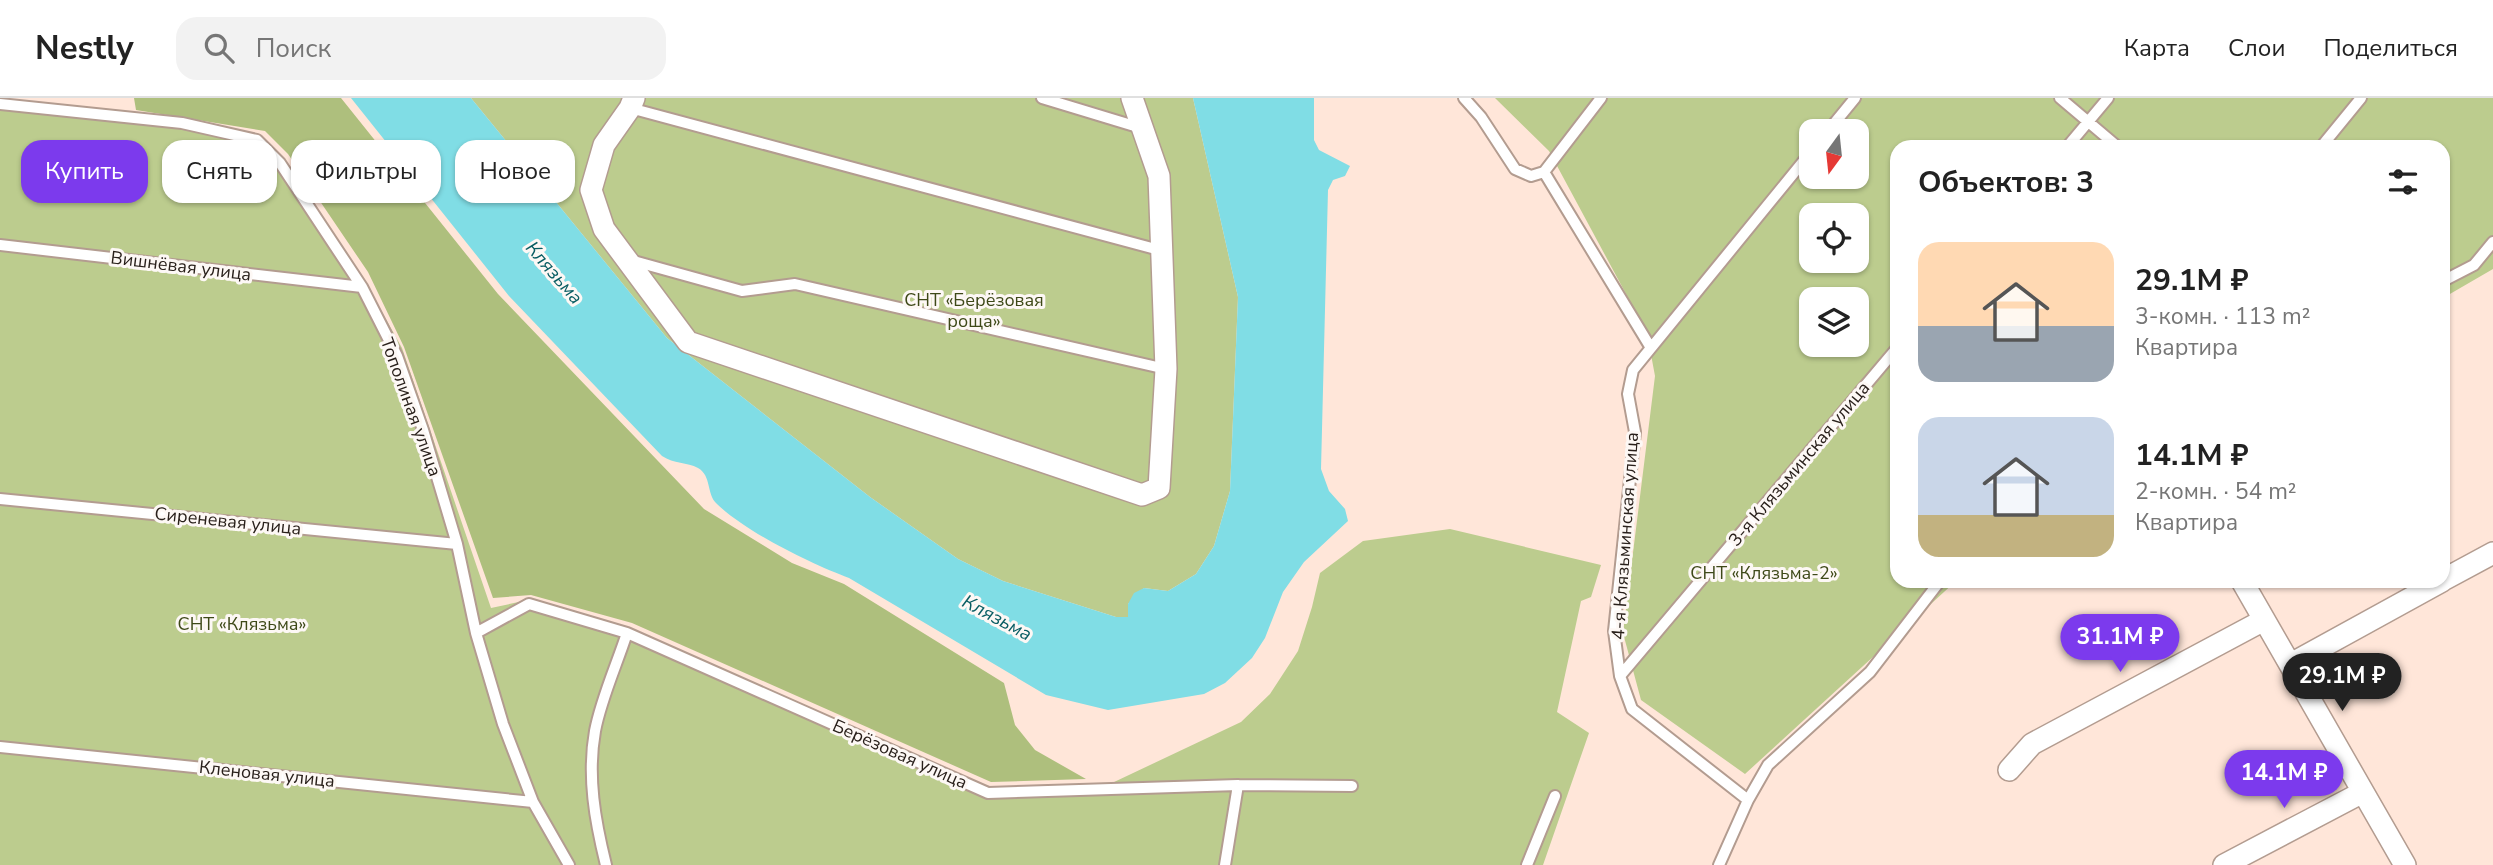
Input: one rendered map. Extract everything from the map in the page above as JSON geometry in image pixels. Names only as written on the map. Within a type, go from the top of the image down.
[{"type":"street","points":[[632,103],[604,145],[591,190],[604,229],[688,342],[1142,495],[1159,488],[1166,369],[1159,176],[1132,98]]},
{"type":"street","points":[[2450,577],[2493,553]]},
{"type":"street","points":[[2246,588],[2405,865]]},
{"type":"street","points":[[2291,664],[2429,588]]},
{"type":"street","points":[[2009,770],[2032,744],[2264,620]]},
{"type":"street","points":[[2224,865],[2364,792]]},
{"type":"lane","points":[[1042,98],[1141,128]]},
{"type":"lane","points":[[1464,98],[1481,117],[1515,169],[1531,176],[1544,172],[1601,98]]},
{"type":"lane","points":[[1838,119],[1855,98]]},
{"type":"lane","points":[[2060,98],[2110,140]]},
{"type":"lane","points":[[2073,140],[2108,98]]},
{"type":"lane","points":[[2327,140],[2361,98]]},
{"type":"lane","points":[[632,103],[1163,251]]},
{"type":"lane","name":"Тополиная улица","points":[[0,104],[182,123],[257,139],[280,163],[362,287],[397,356],[423,430],[457,544],[477,633],[503,724],[533,802],[569,865]]},
{"type":"lane","name":"4-я Клязьминская улица","points":[[1748,800],[1632,709],[1619,676],[1614,632],[1634,432],[1628,394],[1633,370],[1799,167]]},
{"type":"lane","points":[[1544,172],[1651,348]]},
{"type":"lane","points":[[2450,277],[2474,265],[2493,242]]},
{"type":"lane","name":"Вишнёвая улица","points":[[0,245],[362,287]]},
{"type":"lane","points":[[627,259],[742,291],[795,284],[1166,369]]},
{"type":"lane","name":"3-я Клязьминская улица","points":[[1619,676],[1890,356]]},
{"type":"lane","name":"Сиреневая улица","points":[[0,499],[457,544]]},
{"type":"lane","points":[[1719,865],[1748,800],[1768,765],[1870,672],[1935,588]]},
{"type":"lane","name":"Берёзовая улица","points":[[477,633],[529,604],[627,633],[988,793],[1238,785],[1352,786]]},
{"type":"lane","points":[[606,865],[597,829],[591,777],[595,730],[627,633]]},
{"type":"lane","name":"Кленовая улица","points":[[0,747],[533,802]]},
{"type":"lane","points":[[1225,865],[1238,785]]},
{"type":"lane","points":[[1527,865],[1555,796]]},
{"type":"green space","points":[[134,98],[341,98],[375,140],[291,140],[291,158],[277,140],[265,131],[136,110]]},
{"type":"green space","name":"СНТ «Берёзовая роща»","points":[[471,98],[1193,98],[1238,297],[1230,491],[1214,546],[1196,574],[1168,591],[1144,588],[1128,604],[1128,617],[1116,617],[1003,581],[958,559],[870,497],[667,338],[557,203],[575,203],[575,140],[505,140]]},
{"type":"green space","name":"СНТ «Клязьма-2»","points":[[1495,98],[2493,98],[2493,269],[2450,294],[2450,140],[1890,140],[1890,588],[1948,588],[1745,774],[1641,700],[1623,633],[1655,376],[1647,333],[1549,151]]},
{"type":"green space","name":"СНТ «Клязьма»","points":[[0,100],[182,119],[256,135],[261,140],[162,140],[162,203],[277,203],[277,158],[283,164],[291,175],[291,203],[312,203],[367,285],[402,348],[491,608],[528,600],[627,627],[988,787],[1112,783],[1241,722],[1270,694],[1298,651],[1320,573],[1363,541],[1450,529],[1601,565],[1591,597],[1581,601],[1557,712],[1589,733],[1543,865],[0,865]]},
{"type":"green space","points":[[321,203],[425,203],[498,294],[704,509],[792,563],[844,584],[1004,683],[1015,725],[1035,750],[1086,779],[991,782],[632,623],[531,595],[493,598],[404,347],[368,272]]},
{"type":"water","name":"Клязьма","points":[[351,98],[471,98],[505,140],[455,140],[455,203],[557,203],[667,338],[870,497],[958,559],[1003,581],[1116,617],[1128,617],[1128,604],[1134,593],[1144,588],[1168,591],[1196,574],[1214,546],[1230,491],[1238,297],[1193,98],[1314,98],[1314,140],[1319,150],[1350,166],[1345,176],[1333,180],[1328,190],[1321,469],[1329,491],[1345,509],[1348,521],[1304,562],[1283,592],[1265,638],[1252,658],[1225,683],[1204,694],[1108,710],[1046,695],[849,578],[798,556],[729,515],[714,500],[702,471],[662,456],[509,296],[435,203],[441,203],[441,140],[385,140]]}]
